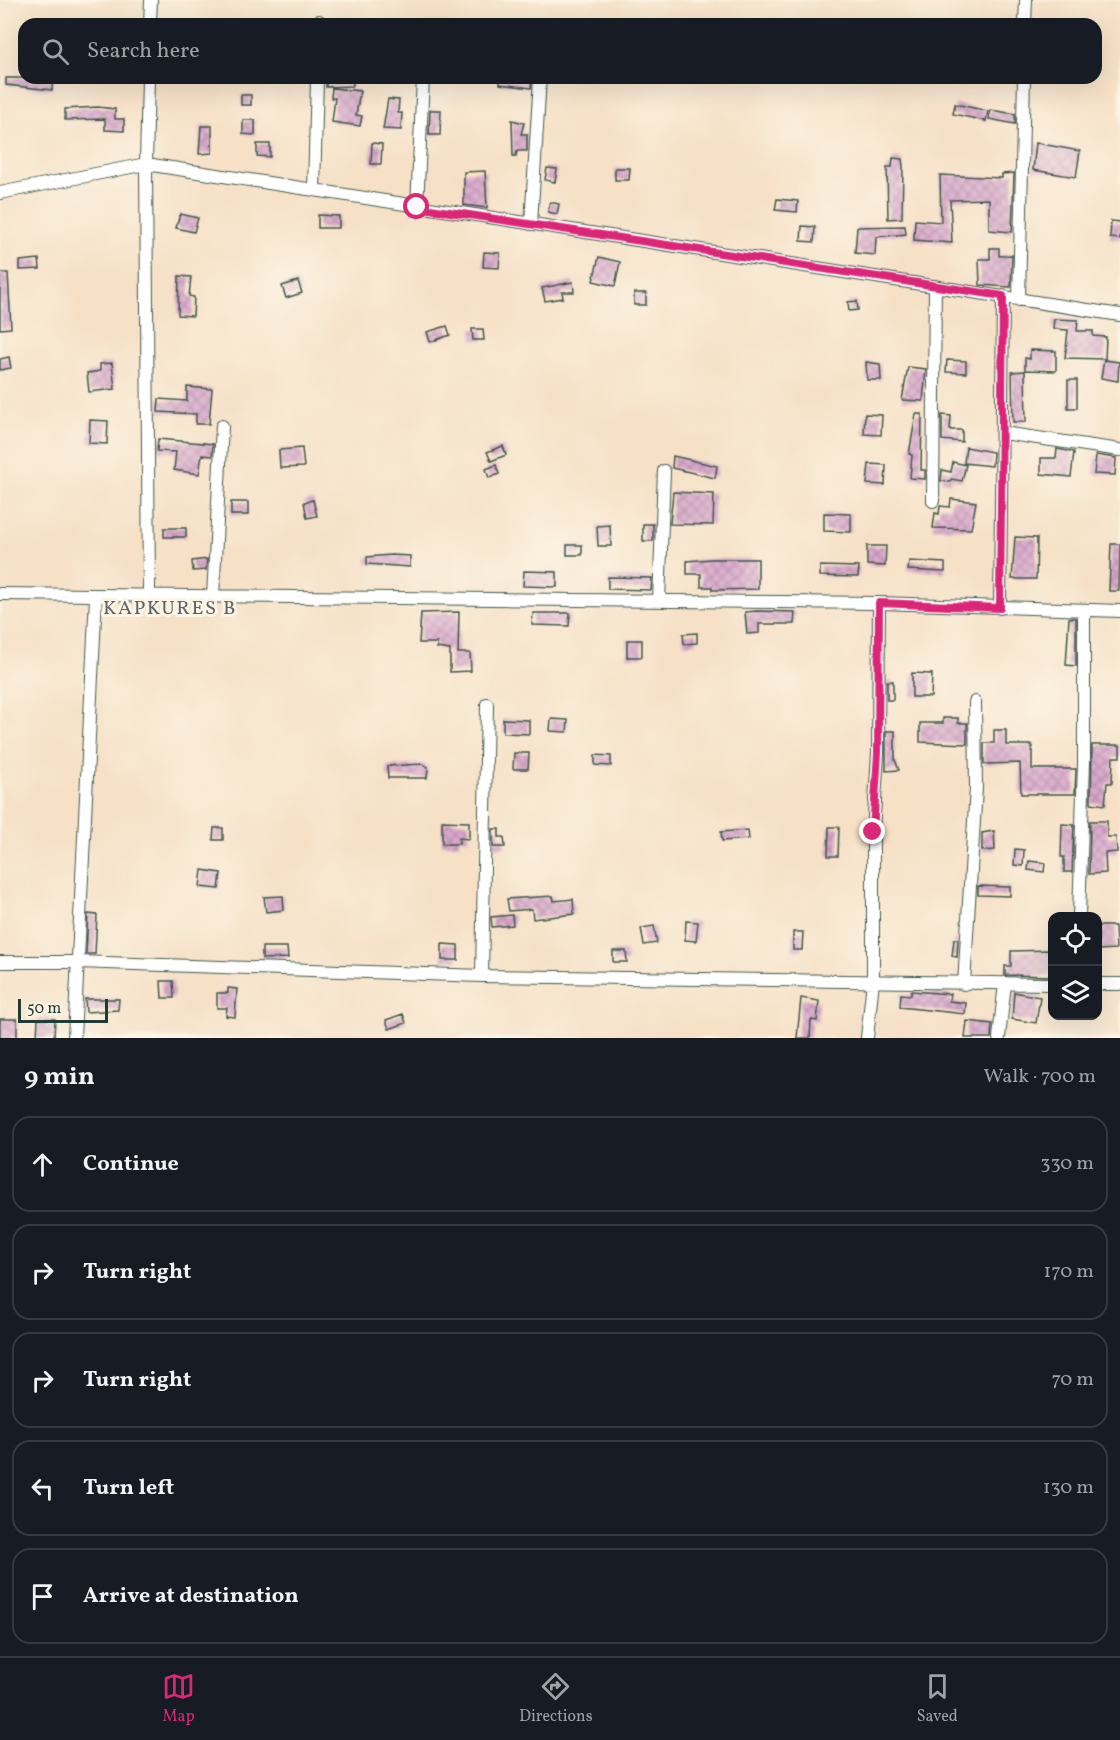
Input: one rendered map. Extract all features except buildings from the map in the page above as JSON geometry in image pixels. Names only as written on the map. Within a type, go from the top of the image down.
[{"type":"street","points":[[150,18],[151,0]]},
{"type":"street","points":[[1025,18],[1026,0]]},
{"type":"street","points":[[148,84],[146,164],[149,594]]},
{"type":"street","points":[[314,190],[317,84]]},
{"type":"street","points":[[417,207],[423,84]]},
{"type":"street","points":[[531,224],[540,84]]},
{"type":"street","points":[[1019,300],[1024,84]]},
{"type":"street","points":[[0,192],[146,164],[1120,315]]},
{"type":"street","points":[[933,501],[935,286]]},
{"type":"street","points":[[1000,608],[1003,296]]},
{"type":"street","points":[[213,597],[222,426]]},
{"type":"street","points":[[1003,433],[1120,450]]},
{"type":"street","points":[[659,601],[664,471]]},
{"type":"street","points":[[0,594],[879,603],[1120,611]]},
{"type":"street","points":[[74,1038],[96,596]]},
{"type":"street","points":[[867,1038],[873,981],[873,832],[878,753],[879,603]]},
{"type":"street","points":[[1079,912],[1084,763],[1084,610]]},
{"type":"street","points":[[964,984],[976,788],[975,702]]},
{"type":"street","points":[[482,976],[487,704]]},
{"type":"street","points":[[0,962],[78,962],[482,976],[1048,984]]},
{"type":"street","points":[[999,1038],[1005,983]]},
{"type":"street","points":[[1102,984],[1120,984]]},
{"type":"district","name":"KAPKURES B","points":[[170,609]]},
{"type":"route","points":[[417,207],[1003,296],[1000,608],[879,603],[877,795],[873,832]]}]
